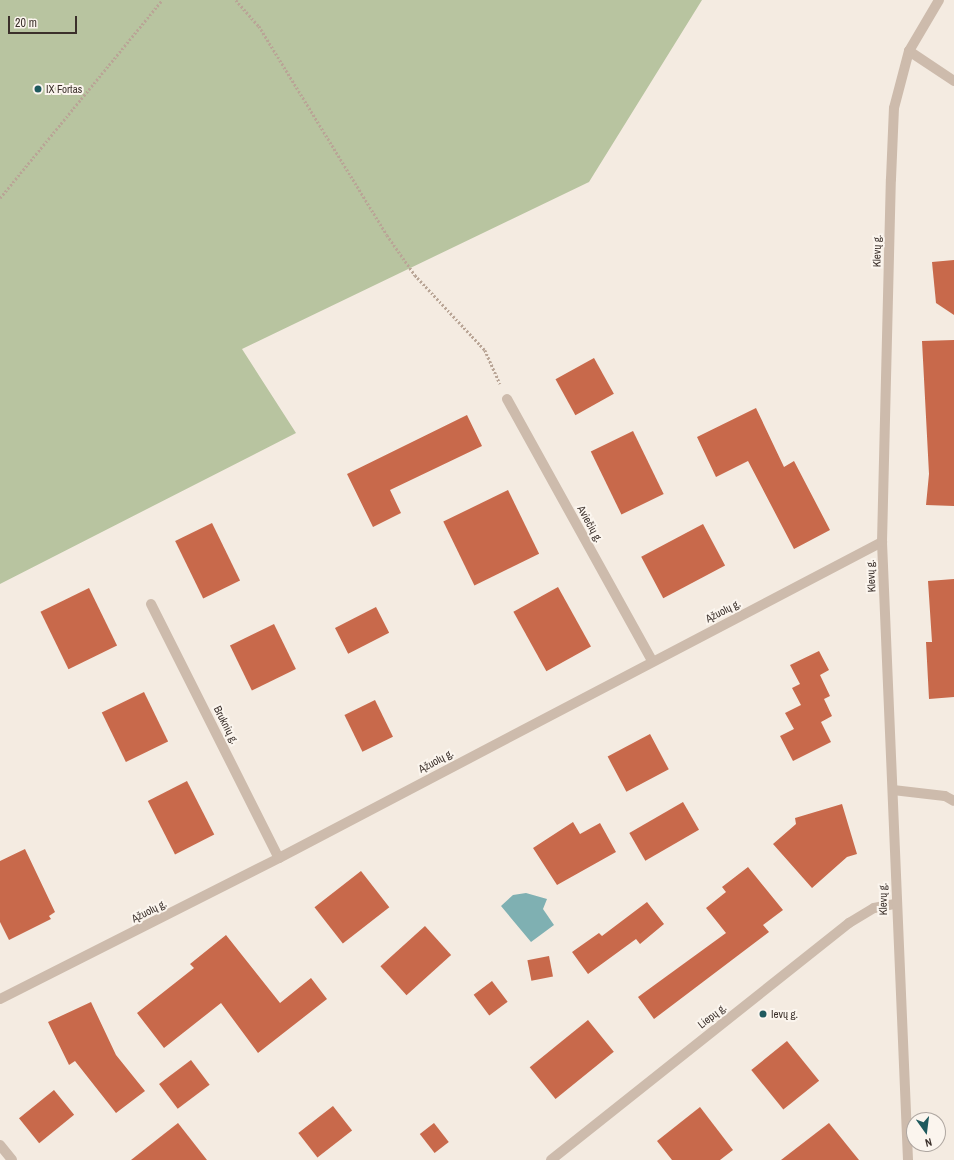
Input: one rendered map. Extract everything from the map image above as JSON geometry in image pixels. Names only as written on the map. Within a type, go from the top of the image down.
[{"type":"street","name":"Klevų g.","points":[[908,1160],[894,904],[893,790],[882,542],[894,108],[909,51],[939,0]]},
{"type":"street","points":[[909,51],[954,81]]},
{"type":"street","name":"Aviečių g.","points":[[507,400],[652,661]]},
{"type":"street","name":"Ąžuolų g.","points":[[0,999],[280,858],[652,661],[882,542]]},
{"type":"street","name":"Bruknių g.","points":[[151,604],[280,858]]},
{"type":"street","points":[[893,790],[945,796],[954,801]]},
{"type":"street","name":"Liepų g.","points":[[551,1160],[849,923],[874,908],[894,904]]},
{"type":"street","points":[[0,1145],[12,1160]]},
{"type":"path","points":[[0,198],[162,0]]},
{"type":"path","points":[[236,0],[259,26],[415,275],[485,350],[507,400]]},
{"type":"green space","points":[[0,0],[702,0],[589,182],[242,349],[296,433],[0,584]]},
{"type":"water","points":[[526,893],[547,899],[543,909],[554,925],[531,942],[501,906],[513,895]]},
{"type":"building","points":[[954,260],[954,315],[936,303],[932,262]]},
{"type":"building","points":[[954,340],[954,506],[926,505],[929,474],[922,341]]},
{"type":"building","points":[[594,358],[614,394],[575,415],[556,379]]},
{"type":"building","points":[[756,408],[784,467],[794,461],[830,530],[794,549],[748,461],[716,477],[697,437]]},
{"type":"building","points":[[467,415],[482,446],[390,490],[401,513],[373,527],[347,474]]},
{"type":"building","points":[[633,431],[664,494],[621,515],[591,452]]},
{"type":"building","points":[[508,490],[539,554],[474,585],[443,522]]},
{"type":"building","points":[[212,523],[240,581],[203,598],[175,541]]},
{"type":"building","points":[[703,524],[725,565],[663,598],[641,557]]},
{"type":"building","points":[[954,579],[954,697],[929,699],[926,642],[932,642],[928,581]]},
{"type":"building","points":[[558,587],[591,646],[546,671],[513,612]]},
{"type":"building","points":[[89,588],[117,646],[69,669],[40,612]]},
{"type":"building","points":[[376,607],[389,633],[348,654],[335,628]]},
{"type":"building","points":[[274,624],[296,669],[252,690],[230,645]]},
{"type":"building","points":[[819,651],[829,670],[820,675],[830,696],[824,699],[832,716],[821,722],[831,742],[793,761],[780,736],[794,729],[785,713],[801,705],[792,688],[800,684],[790,665]]},
{"type":"building","points":[[144,692],[168,741],[126,762],[102,713]]},
{"type":"building","points":[[375,700],[393,737],[362,752],[344,715]]},
{"type":"building","points":[[650,734],[669,769],[626,792],[608,757]]},
{"type":"building","points":[[187,781],[214,834],[175,854],[148,801]]},
{"type":"building","points":[[683,802],[699,830],[645,861],[629,833]]},
{"type":"building","points":[[842,804],[857,854],[847,857],[812,888],[773,844],[796,824],[795,818]]},
{"type":"building","points":[[573,822],[580,834],[600,823],[616,852],[557,885],[533,848]]},
{"type":"building","points":[[25,849],[55,912],[49,916],[51,919],[9,940],[0,922],[0,861]]},
{"type":"building","points":[[748,867],[783,910],[763,925],[769,932],[654,1019],[638,997],[726,933],[706,908],[726,892],[722,887]]},
{"type":"building","points":[[361,871],[389,907],[343,944],[315,907]]},
{"type":"building","points":[[647,902],[664,924],[640,944],[636,939],[588,974],[572,952],[599,933],[602,936]]},
{"type":"building","points":[[425,926],[451,955],[407,995],[380,966]]},
{"type":"building","points":[[226,935],[280,1003],[311,978],[327,999],[258,1053],[221,1003],[164,1048],[137,1013],[194,968],[190,964]]},
{"type":"building","points":[[549,956],[553,977],[531,981],[527,960]]},
{"type":"building","points":[[492,981],[508,1002],[489,1016],[474,995]]},
{"type":"building","points":[[91,1002],[116,1055],[145,1091],[116,1113],[75,1061],[69,1065],[48,1022]]},
{"type":"building","points":[[588,1020],[614,1052],[556,1099],[530,1067]]},
{"type":"building","points":[[787,1041],[819,1081],[783,1110],[751,1070]]},
{"type":"building","points":[[191,1060],[210,1085],[178,1109],[159,1084]]},
{"type":"building","points":[[54,1090],[74,1115],[39,1143],[19,1118]]},
{"type":"building","points":[[333,1106],[352,1130],[317,1158],[298,1133]]},
{"type":"building","points":[[700,1107],[733,1150],[720,1160],[672,1160],[657,1141]]},
{"type":"building","points":[[178,1123],[207,1160],[131,1160]]},
{"type":"building","points":[[434,1123],[449,1142],[435,1153],[420,1134]]},
{"type":"building","points":[[829,1123],[859,1160],[781,1160]]},
{"type":"place","name":"IX Fortas","points":[[38,89]]},
{"type":"place","name":"Ievų g.","points":[[763,1014]]}]
